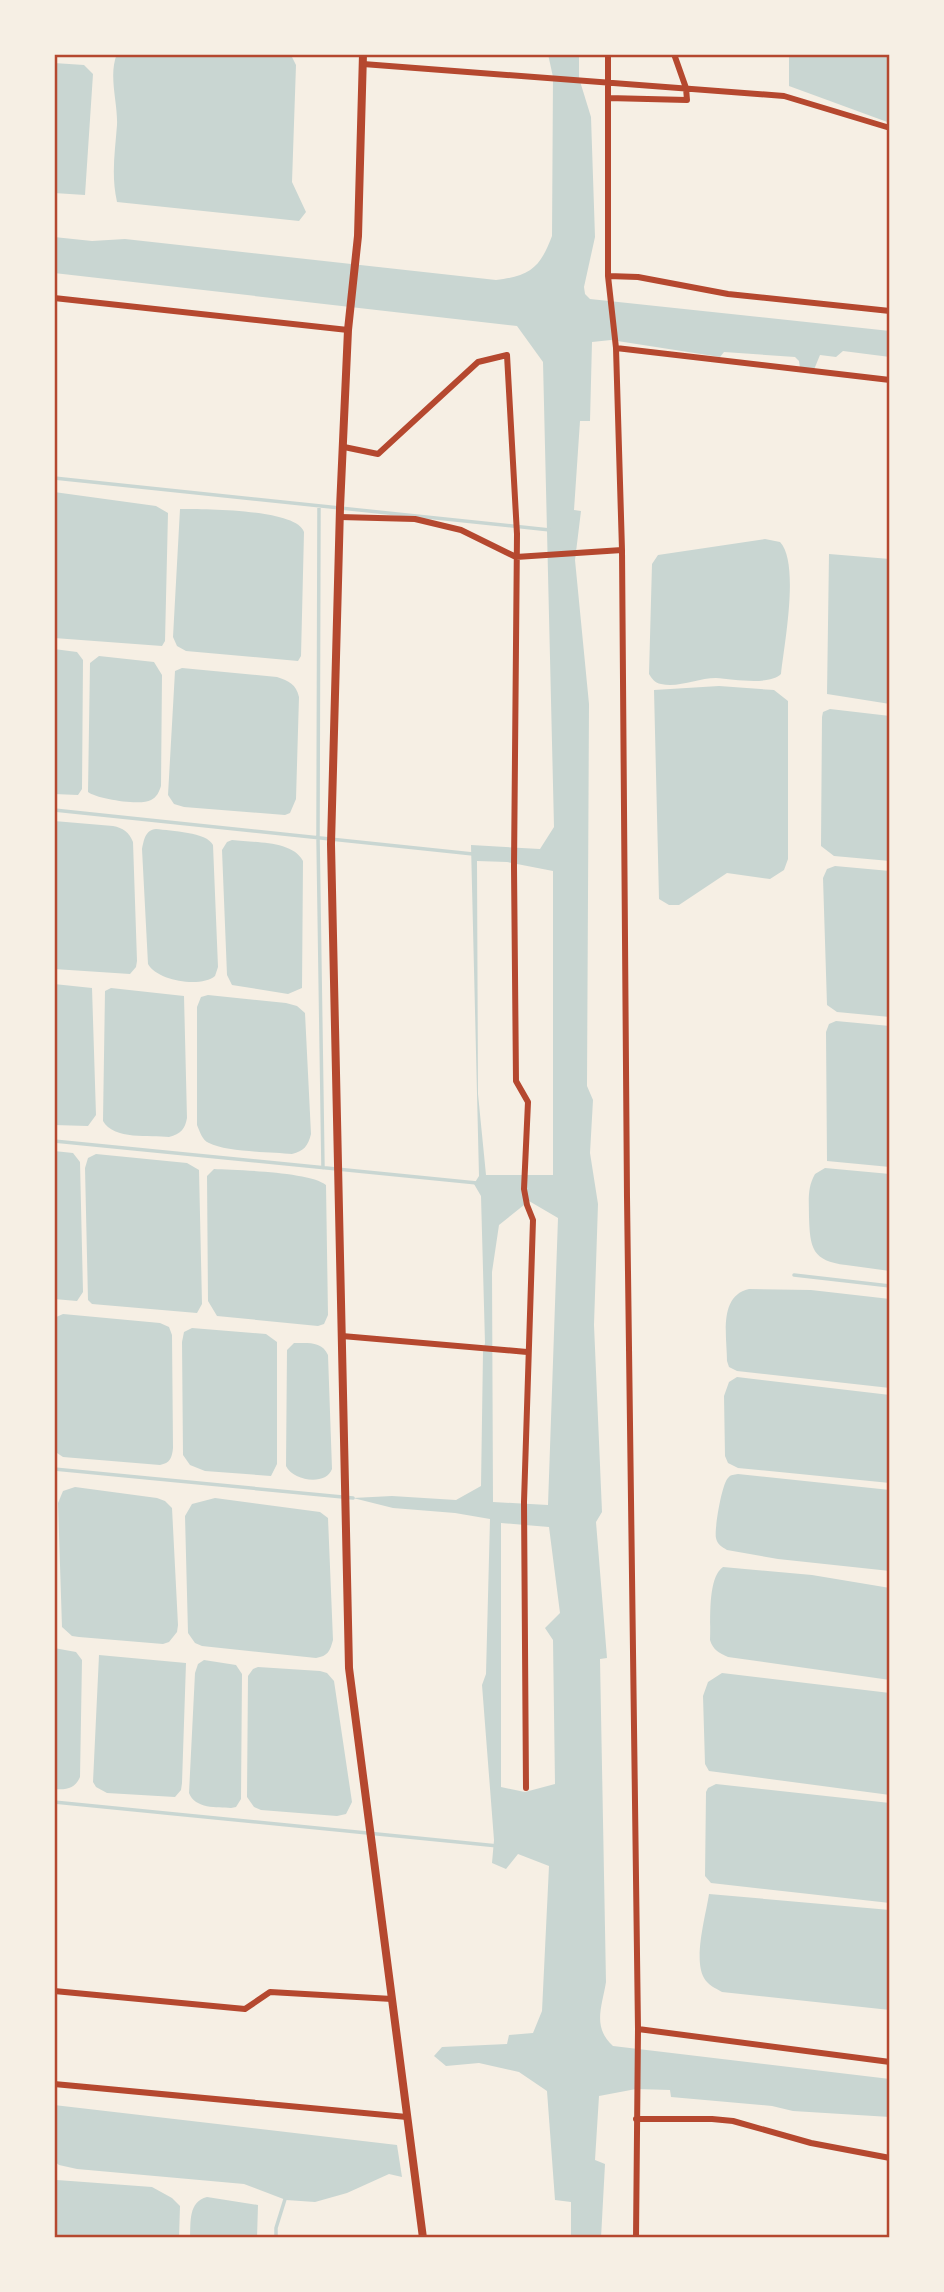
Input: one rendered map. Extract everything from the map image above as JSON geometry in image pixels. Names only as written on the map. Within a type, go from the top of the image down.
[{"type":"street","points":[[363,54],[358,236],[348,330],[340,513],[331,844],[349,1668],[423,2238]]},
{"type":"street","points":[[608,54],[608,276],[616,348],[622,550],[626,1183],[638,2029],[636,2238]]},
{"type":"street","points":[[608,98],[687,100],[686,88],[674,54]]},
{"type":"street","points":[[363,64],[784,96],[890,128]]},
{"type":"street","points":[[608,276],[638,277],[728,294],[890,311]]},
{"type":"street","points":[[54,298],[348,330]]},
{"type":"street","points":[[616,348],[890,380]]},
{"type":"street","points":[[344,447],[378,454],[478,362],[507,355],[517,534],[514,844],[516,1081],[528,1102],[524,1189],[533,1220],[524,1502],[526,1788]]},
{"type":"street","points":[[340,513],[415,519],[438,524],[461,530],[516,557],[622,550]]},
{"type":"street","points":[[342,1336],[527,1352]]},
{"type":"street","points":[[54,1991],[246,2009],[270,1992],[392,1998]]},
{"type":"street","points":[[638,2029],[890,2062]]},
{"type":"street","points":[[54,2084],[407,2117]]},
{"type":"street","points":[[636,2119],[733,2121],[811,2143],[890,2158]]},
{"type":"shaded area","points":[[117,54],[288,54],[292,57],[296,65],[292,182],[306,212],[299,221],[117,202],[114,173],[117,116],[113,71]]},
{"type":"shaded area","points":[[548,54],[579,54],[579,78],[591,117],[595,237],[584,287],[585,294],[590,299],[890,331],[890,357],[843,351],[836,357],[820,355],[813,372],[800,368],[795,357],[724,352],[720,357],[611,340],[592,342],[590,421],[580,421],[574,510],[581,511],[575,560],[589,704],[587,1086],[593,1100],[590,1153],[598,1204],[594,1325],[602,1512],[596,1522],[607,1658],[600,1659],[606,1982],[600,2016],[602,2032],[613,2046],[890,2079],[890,2117],[793,2111],[772,2106],[671,2097],[670,2090],[636,2089],[599,2096],[595,2160],[605,2164],[601,2238],[571,2238],[571,2202],[555,2200],[547,2091],[519,2072],[479,2063],[446,2066],[434,2056],[442,2047],[507,2044],[509,2035],[533,2033],[542,2011],[549,1866],[518,1854],[506,1869],[492,1863],[494,1840],[482,1685],[486,1674],[490,1519],[393,1508],[353,1498],[392,1496],[456,1500],[481,1486],[485,1343],[481,1196],[474,1184],[479,1176],[471,845],[540,849],[554,827],[543,362],[517,326],[54,273],[54,237],[92,241],[125,239],[496,280],[525,273],[538,263],[552,236],[553,77]],"holes":[[[477,861],[507,862],[553,871],[553,1175],[486,1175],[478,1094]],[[529,1201],[558,1218],[548,1505],[493,1502],[492,1272],[499,1225]],[[501,1523],[549,1527],[560,1613],[545,1628],[553,1640],[555,1784],[525,1792],[501,1787]]]},
{"type":"shaded area","points":[[789,54],[890,54],[890,123],[789,86]]},
{"type":"shaded area","points":[[54,63],[84,65],[93,74],[85,195],[54,193]]},
{"type":"shaded area","points":[[54,492],[156,506],[168,513],[165,641],[162,646],[54,638]]},
{"type":"shaded area","points":[[180,509],[248,512],[298,524],[304,532],[301,656],[298,661],[186,651],[177,646],[173,637]]},
{"type":"shaded area","points":[[765,539],[780,542],[789,567],[789,605],[781,674],[759,681],[716,678],[668,685],[655,682],[649,674],[652,564],[658,555]]},
{"type":"shaded area","points":[[829,554],[890,559],[890,704],[827,694]]},
{"type":"shaded area","points":[[54,649],[77,652],[83,660],[82,789],[78,795],[54,794]]},
{"type":"shaded area","points":[[99,656],[154,662],[162,675],[161,786],[158,794],[146,802],[119,801],[88,792],[90,663]]},
{"type":"shaded area","points":[[182,668],[277,677],[294,686],[299,697],[296,799],[290,813],[285,815],[174,804],[168,795],[175,671]]},
{"type":"shaded area","points":[[719,686],[774,690],[788,701],[788,859],[784,870],[770,879],[727,873],[679,905],[669,905],[659,899],[654,690]]},
{"type":"shaded area","points":[[830,709],[890,716],[890,861],[834,856],[821,846],[822,717],[823,712]]},
{"type":"shaded area","points":[[54,821],[113,826],[125,831],[133,842],[137,961],[130,974],[54,969]]},
{"type":"shaded area","points":[[156,829],[204,837],[213,845],[218,967],[215,976],[208,980],[180,981],[160,975],[148,964],[142,849],[147,833]]},
{"type":"shaded area","points":[[232,840],[281,846],[298,854],[303,861],[302,988],[288,994],[232,985],[227,975],[222,850],[227,842]]},
{"type":"shaded area","points":[[835,866],[890,871],[890,1017],[837,1012],[827,1005],[823,878],[827,869]]},
{"type":"shaded area","points":[[54,984],[92,988],[96,1115],[88,1126],[54,1125]]},
{"type":"shaded area","points":[[111,988],[184,996],[187,1118],[184,1128],[177,1134],[169,1137],[124,1134],[108,1127],[103,1121],[105,991]]},
{"type":"shaded area","points":[[208,995],[286,1003],[297,1006],[305,1013],[311,1134],[302,1150],[292,1154],[226,1148],[209,1143],[202,1136],[197,1125],[197,1007],[201,997]]},
{"type":"shaded area","points":[[836,1021],[890,1026],[890,1167],[827,1161],[826,1032],[829,1024]]},
{"type":"shaded area","points":[[54,1151],[73,1153],[80,1162],[83,1292],[77,1301],[54,1299]]},
{"type":"shaded area","points":[[96,1154],[187,1163],[199,1170],[202,1304],[197,1313],[92,1304],[88,1300],[85,1168],[88,1158]]},
{"type":"shaded area","points":[[825,1168],[890,1174],[890,1271],[835,1263],[815,1251],[809,1228],[810,1190],[815,1174]]},
{"type":"shaded area","points":[[214,1169],[290,1174],[326,1185],[328,1315],[324,1324],[318,1326],[217,1316],[208,1301],[207,1176]]},
{"type":"shaded area","points":[[749,1289],[811,1290],[890,1299],[890,1388],[737,1371],[729,1367],[726,1330],[728,1309],[739,1293]]},
{"type":"shaded area","points":[[63,1314],[160,1323],[169,1327],[172,1335],[173,1448],[166,1463],[160,1465],[63,1457],[57,1453],[54,1318]]},
{"type":"shaded area","points":[[192,1328],[266,1334],[277,1342],[277,1464],[271,1476],[205,1471],[190,1465],[183,1455],[182,1342],[184,1332]]},
{"type":"shaded area","points":[[294,1343],[318,1345],[328,1355],[332,1469],[323,1478],[302,1478],[286,1466],[287,1350]]},
{"type":"shaded area","points":[[737,1377],[890,1395],[890,1483],[738,1468],[728,1463],[725,1456],[724,1396],[729,1382]]},
{"type":"shaded area","points":[[738,1474],[890,1490],[890,1571],[778,1559],[725,1549],[716,1538],[719,1507],[726,1482],[730,1476]]},
{"type":"shaded area","points":[[75,1487],[157,1498],[172,1508],[178,1625],[177,1632],[169,1642],[163,1644],[79,1637],[72,1636],[62,1627],[58,1503],[63,1491]]},
{"type":"shaded area","points":[[215,1498],[320,1512],[328,1518],[333,1640],[326,1654],[316,1658],[202,1646],[195,1643],[188,1633],[185,1516],[192,1504]]},
{"type":"shaded area","points":[[723,1567],[812,1575],[890,1588],[890,1680],[728,1657],[719,1652],[710,1640],[710,1612],[714,1581]]},
{"type":"shaded area","points":[[54,1648],[76,1652],[82,1660],[80,1777],[70,1788],[62,1789],[54,1789]]},
{"type":"shaded area","points":[[99,1655],[186,1663],[182,1783],[181,1790],[175,1797],[107,1793],[93,1782]]},
{"type":"shaded area","points":[[204,1660],[236,1665],[242,1674],[241,1799],[236,1807],[231,1808],[201,1805],[189,1793],[195,1673],[198,1664]]},
{"type":"shaded area","points":[[258,1667],[320,1671],[327,1673],[334,1681],[352,1802],[346,1814],[337,1816],[261,1810],[254,1807],[247,1797],[248,1676]]},
{"type":"shaded area","points":[[722,1673],[890,1693],[890,1795],[709,1771],[705,1764],[703,1696],[708,1682]]},
{"type":"shaded area","points":[[716,1784],[890,1803],[890,1903],[711,1883],[705,1876],[706,1792]]},
{"type":"shaded area","points":[[709,1894],[890,1910],[890,2010],[722,1992],[712,1986],[704,1978],[700,1960],[701,1937]]},
{"type":"shaded area","points":[[54,2105],[397,2145],[402,2177],[389,2174],[347,2193],[315,2202],[286,2200],[244,2184],[77,2169],[59,2165],[54,2161]]},
{"type":"shaded area","points":[[54,2181],[152,2187],[172,2198],[180,2206],[179,2238],[54,2238]]},
{"type":"shaded area","points":[[207,2197],[258,2205],[257,2238],[190,2238],[191,2219],[196,2203]]},
{"type":"waterway","points":[[54,478],[550,530]]},
{"type":"waterway","points":[[319,506],[318,837],[323,1168]]},
{"type":"waterway","points":[[54,810],[473,854]]},
{"type":"waterway","points":[[54,1141],[477,1183]]},
{"type":"waterway","points":[[794,1275],[890,1286]]},
{"type":"waterway","points":[[54,1469],[353,1498]]},
{"type":"waterway","points":[[54,1802],[498,1846]]},
{"type":"waterway","points":[[276,2238],[276,2228],[286,2196]]}]
